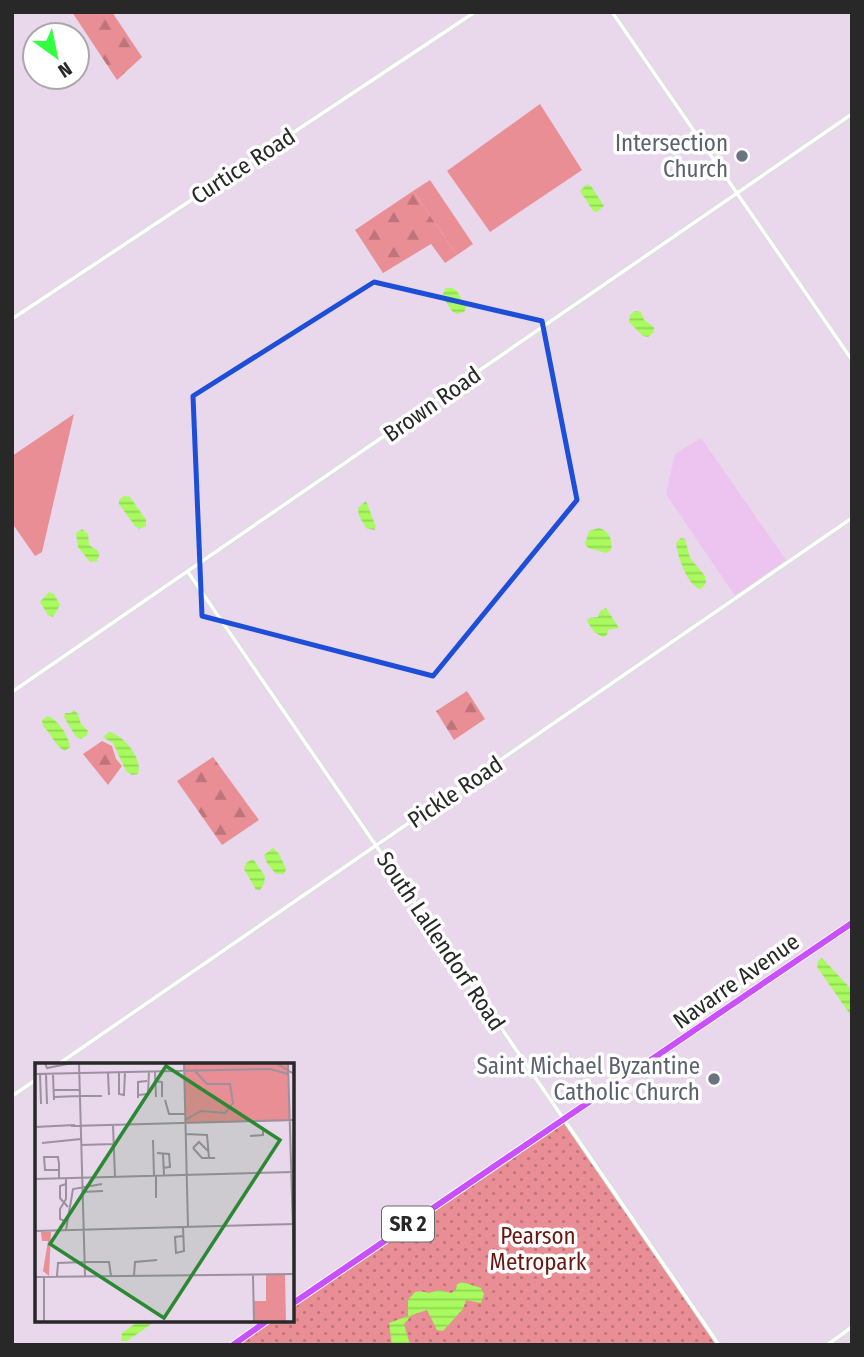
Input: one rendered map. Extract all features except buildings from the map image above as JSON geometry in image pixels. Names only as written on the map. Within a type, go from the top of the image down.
[{"type":"highway","name":"Navarre Avenue","points":[[294,1303],[852,923]]},
{"type":"highway","points":[[233,1345],[265,1322]]},
{"type":"street","name":"Curtice Road","points":[[12,319],[475,12]]},
{"type":"street","points":[[612,12],[852,360]]},
{"type":"street","name":"Brown Road","points":[[12,692],[852,114]]},
{"type":"street","name":"Pickle Road","points":[[60,1063],[852,519]]},
{"type":"street","name":"South Lallendorf Road","points":[[188,572],[719,1345]]},
{"type":"street","points":[[12,1096],[35,1080]]},
{"type":"street","points":[[827,1345],[852,1327]]},
{"type":"highlighted area","points":[[374,282],[542,321],[577,500],[433,676],[202,616],[193,396]]},
{"type":"shaded area","points":[[587,184],[604,206],[597,212],[594,212],[580,191]]},
{"type":"shaded area","points":[[446,288],[454,289],[467,305],[464,312],[457,314],[452,311],[442,296]]},
{"type":"shaded area","points":[[635,311],[641,312],[644,320],[654,327],[654,332],[648,337],[643,336],[629,322],[630,315]]},
{"type":"shaded area","points":[[701,438],[786,560],[735,596],[666,494],[675,454]]},
{"type":"shaded area","points":[[124,496],[130,497],[146,520],[146,526],[139,529],[135,526],[119,504],[119,500]]},
{"type":"shaded area","points":[[366,501],[376,527],[374,530],[366,528],[359,516],[358,508]]},
{"type":"shaded area","points":[[599,528],[611,539],[611,550],[606,553],[588,548],[585,544],[589,531]]},
{"type":"shaded area","points":[[82,529],[88,534],[89,545],[98,551],[97,561],[90,562],[78,547],[76,533]]},
{"type":"shaded area","points":[[681,538],[685,539],[690,558],[705,576],[706,583],[701,589],[691,583],[681,563],[676,543]]},
{"type":"shaded area","points":[[49,592],[54,594],[60,605],[53,617],[48,615],[40,602]]},
{"type":"shaded area","points":[[606,608],[619,628],[608,630],[603,637],[594,632],[587,621],[589,618],[598,617],[600,611]]},
{"type":"shaded area","points":[[74,710],[88,731],[81,739],[76,737],[64,717],[65,713]]},
{"type":"shaded area","points":[[48,716],[68,738],[70,747],[65,751],[43,726],[42,720]]},
{"type":"shaded area","points":[[109,732],[121,738],[131,748],[138,762],[138,774],[132,775],[126,771],[113,743],[103,737]]},
{"type":"shaded area","points":[[273,848],[286,869],[284,874],[276,874],[267,863],[264,855]]},
{"type":"shaded area","points":[[253,859],[265,876],[260,890],[256,890],[244,869],[246,863]]},
{"type":"shaded area","points":[[822,958],[852,990],[852,1017],[817,967]]},
{"type":"shaded area","points":[[462,1282],[481,1288],[484,1294],[481,1303],[466,1300],[463,1309],[443,1331],[437,1330],[427,1310],[412,1315],[404,1324],[410,1345],[392,1345],[389,1323],[408,1316],[408,1300],[415,1292],[429,1293],[438,1290],[451,1293],[456,1290],[457,1284]]},
{"type":"shaded area","points":[[137,1322],[154,1322],[127,1341],[121,1341],[122,1333]]},
{"type":"green space","points":[[72,12],[112,12],[142,57],[117,80],[91,41],[91,21],[78,21]]},
{"type":"green space","points":[[540,104],[582,170],[490,232],[447,171]]},
{"type":"green space","points":[[430,180],[473,244],[457,255],[413,191]]},
{"type":"green space","points":[[413,191],[457,255],[445,263],[431,244],[383,273],[355,230]]},
{"type":"green space","points":[[74,414],[42,552],[35,556],[12,523],[12,456]]},
{"type":"green space","points":[[467,691],[485,719],[454,740],[436,711]]},
{"type":"green space","points":[[102,741],[112,746],[116,759],[122,766],[108,785],[83,754]]},
{"type":"green space","points":[[213,757],[259,820],[222,845],[177,781]]},
{"type":"green space","name":"Pearson Metropark","points":[[564,1117],[719,1345],[233,1345],[265,1322],[294,1322],[294,1303]]},
{"type":"place","name":"Intersection Church","points":[[742,156]]},
{"type":"place","name":"Saint Michael Byzantine Catholic Church","points":[[714,1079]]}]
